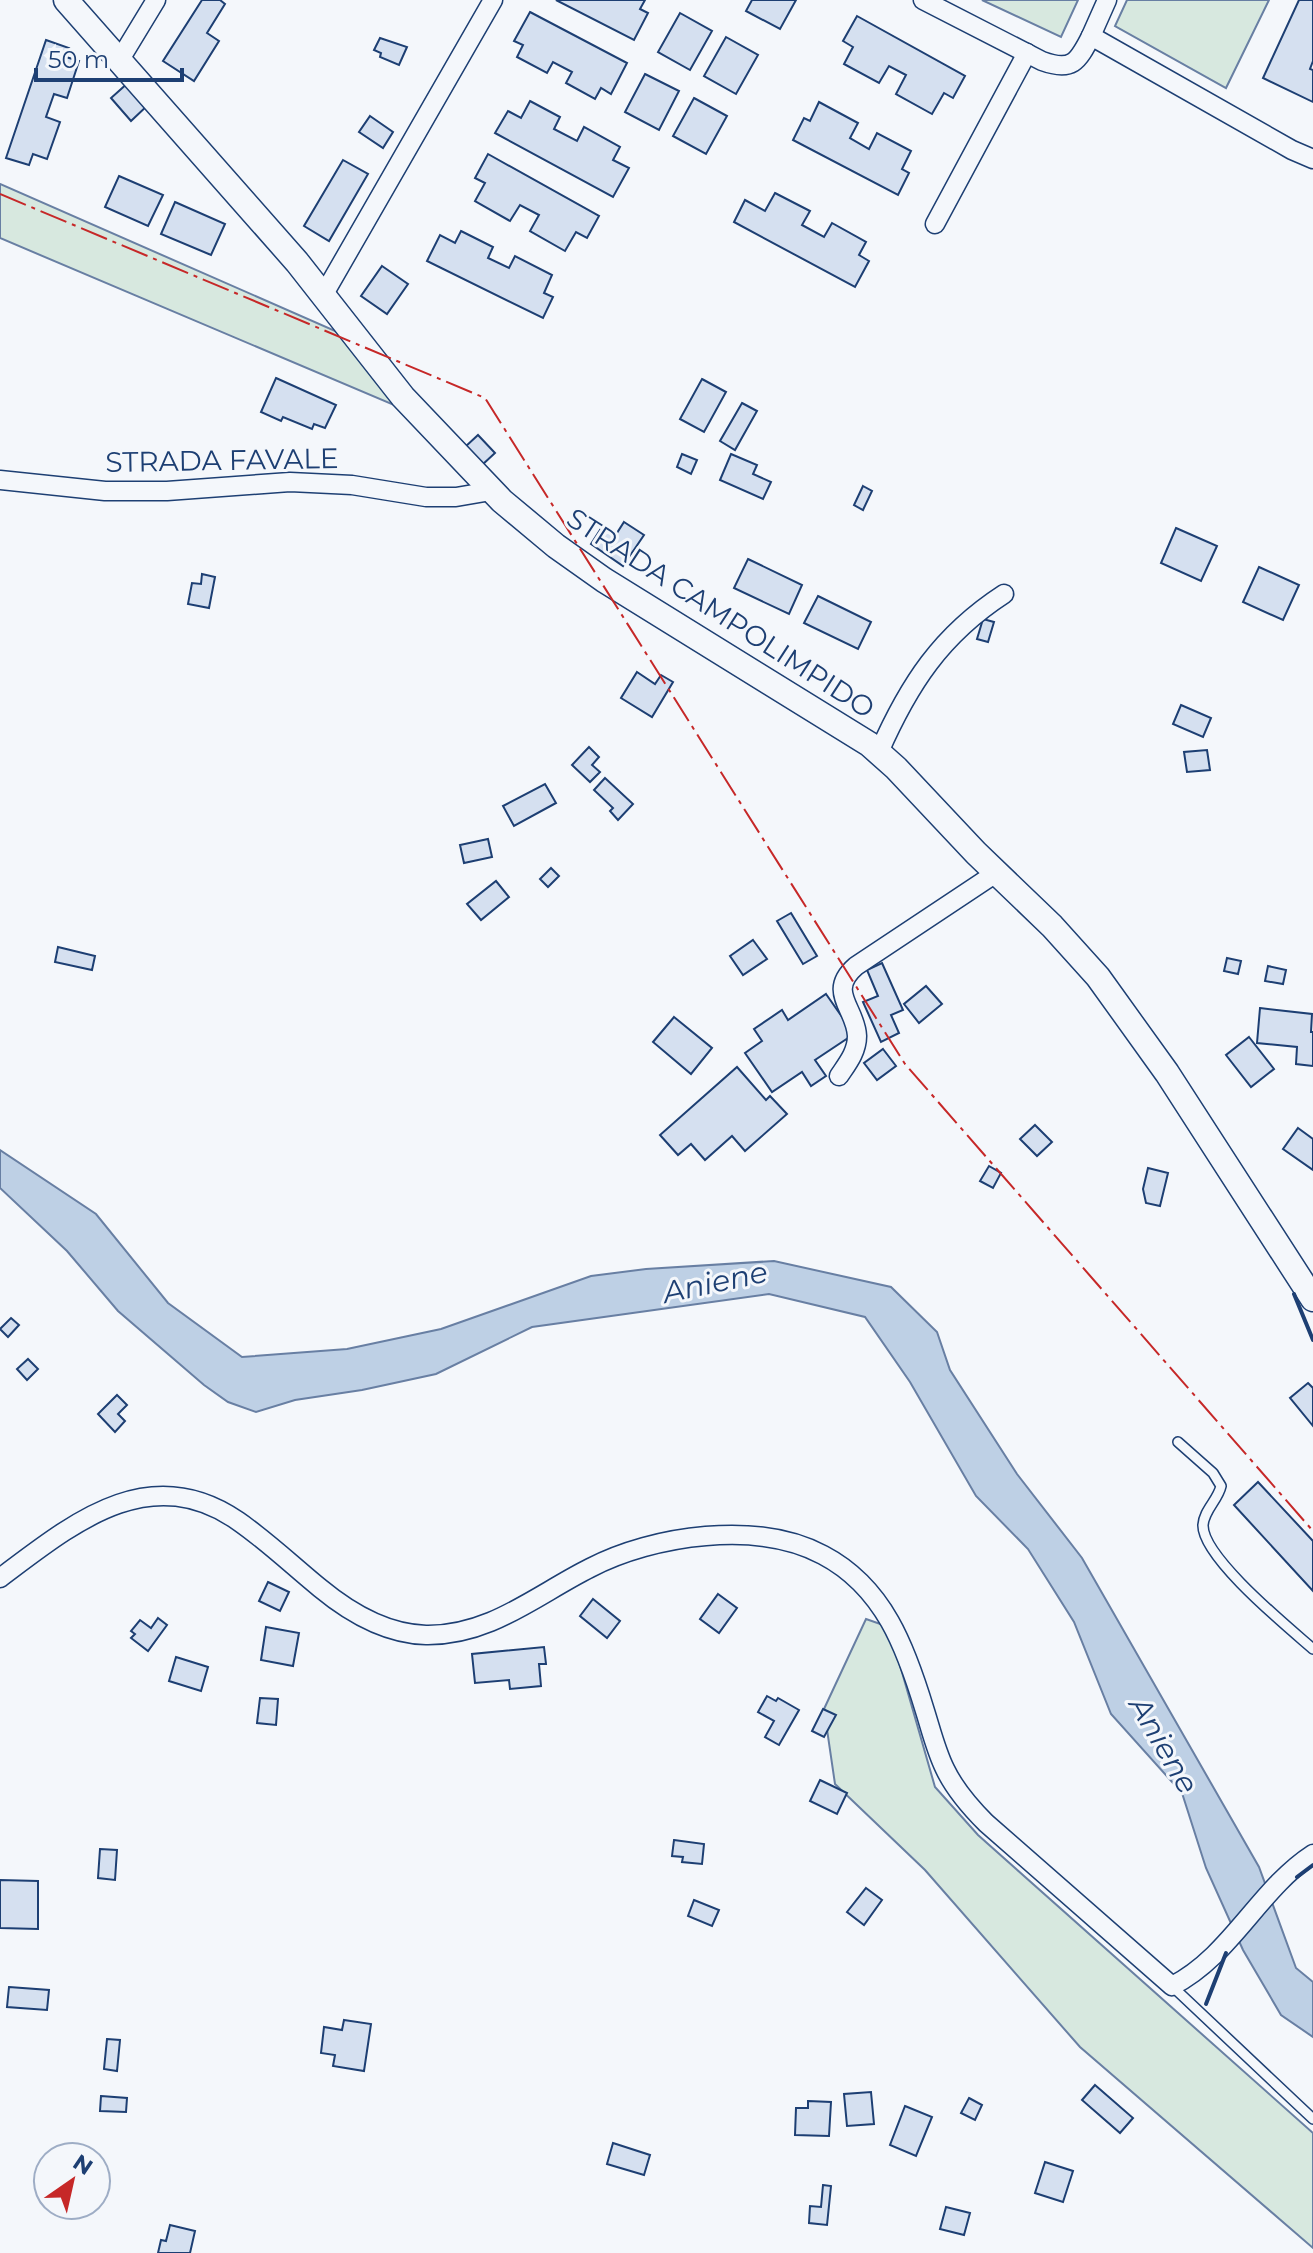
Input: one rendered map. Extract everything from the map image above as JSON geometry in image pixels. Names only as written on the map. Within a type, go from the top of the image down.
[{"type":"street","name":"STRADA CAMPOLIMPIDO","points":[[66,0],[324,294],[403,397],[491,491],[522,519],[604,580],[879,752],[1076,951],[1113,996],[1167,1073],[1313,1299]]},
{"type":"street","points":[[119,61],[156,0]]},
{"type":"street","points":[[324,294],[493,0]]},
{"type":"street","points":[[923,0],[1027,53],[1053,65],[1066,66],[1081,55],[1107,0]]},
{"type":"street","points":[[1091,36],[1313,159]]},
{"type":"street","points":[[935,224],[1027,53]]},
{"type":"street","name":"STRADA FAVALE","points":[[0,480],[121,491],[167,491],[290,482],[352,485],[426,497],[456,497],[491,491]]},
{"type":"street","points":[[879,752],[905,698],[935,654],[963,623],[1004,594]]},
{"type":"street","points":[[839,1076],[853,1054],[857,1039],[842,992],[847,975],[996,873]]},
{"type":"street","points":[[0,1578],[63,1530],[98,1511],[141,1498],[176,1497],[232,1517],[359,1615],[399,1631],[438,1635],[495,1621],[589,1568],[636,1548],[678,1540],[742,1535],[794,1543],[839,1564],[866,1585],[881,1604],[915,1680],[937,1753],[964,1800],[986,1823],[1172,1986],[1218,1951],[1282,1881],[1313,1854]]},
{"type":"lane","points":[[1178,1442],[1213,1473],[1221,1486],[1204,1519],[1204,1532],[1210,1547],[1271,1613],[1313,1649]]},
{"type":"lane","points":[[1172,1986],[1313,2119]]},
{"type":"shaded area","points":[[982,0],[1078,0],[1061,37]]},
{"type":"shaded area","points":[[1127,0],[1269,0],[1226,88],[1115,26]]},
{"type":"shaded area","points":[[0,184],[349,337],[401,408],[0,238]]},
{"type":"shaded area","points":[[866,1619],[889,1627],[935,1787],[978,1835],[1313,2133],[1313,2248],[1080,2047],[925,1870],[835,1784],[824,1709]]},
{"type":"water","name":"Aniene","points":[[0,1150],[96,1214],[168,1303],[242,1357],[347,1349],[441,1329],[591,1276],[646,1269],[774,1261],[891,1287],[937,1332],[950,1370],[1017,1474],[1082,1558],[1259,1867],[1296,1968],[1313,1982],[1313,2037],[1281,2015],[1243,1950],[1206,1868],[1182,1793],[1111,1714],[1074,1622],[1028,1549],[976,1496],[910,1382],[865,1317],[769,1294],[532,1327],[436,1374],[295,1400],[256,1412],[228,1402],[204,1385],[118,1311],[67,1251],[0,1188]]},
{"type":"building","points":[[202,0],[220,0],[225,4],[207,33],[219,41],[194,81],[163,61]]},
{"type":"building","points":[[556,0],[645,0],[640,9],[648,13],[634,40]]},
{"type":"building","points":[[752,0],[796,0],[780,29],[746,11]]},
{"type":"building","points":[[1299,0],[1313,0],[1313,61],[1310,69],[1313,70],[1313,102],[1263,78]]},
{"type":"building","points":[[530,12],[627,63],[611,94],[601,88],[595,99],[566,83],[572,72],[553,62],[547,73],[517,57],[523,45],[514,41]]},
{"type":"building","points":[[680,13],[712,31],[690,70],[658,52]]},
{"type":"building","points":[[857,16],[965,76],[953,98],[944,93],[932,114],[896,94],[906,75],[889,66],[879,83],[844,64],[853,47],[843,41]]},
{"type":"building","points":[[726,37],[758,55],[736,94],[704,76]]},
{"type":"building","points":[[380,38],[407,47],[399,65],[380,57],[381,53],[374,50]]},
{"type":"building","points":[[46,40],[69,48],[66,57],[79,61],[67,98],[54,94],[46,117],[60,122],[47,159],[33,154],[29,165],[6,158]]},
{"type":"building","points":[[645,74],[679,91],[659,130],[625,112]]},
{"type":"building","points":[[129,82],[149,104],[131,121],[111,98]]},
{"type":"building","points":[[694,98],[727,116],[706,154],[673,136]]},
{"type":"building","points":[[530,101],[560,117],[554,129],[577,141],[584,127],[620,147],[613,160],[629,168],[613,197],[495,133],[508,111],[521,118]]},
{"type":"building","points":[[819,102],[858,123],[850,138],[869,149],[877,133],[911,151],[902,169],[909,173],[898,195],[793,140],[804,118],[810,121]]},
{"type":"building","points":[[370,116],[393,132],[383,148],[359,132]]},
{"type":"building","points":[[488,154],[599,216],[587,238],[576,232],[565,251],[530,231],[539,215],[520,205],[510,221],[475,201],[485,183],[475,178]]},
{"type":"building","points":[[343,160],[368,174],[329,241],[304,226]]},
{"type":"building","points":[[119,176],[163,195],[148,226],[105,207]]},
{"type":"building","points":[[775,193],[810,211],[802,225],[824,237],[832,223],[866,242],[859,255],[869,261],[855,287],[734,222],[745,200],[765,211]]},
{"type":"building","points":[[175,202],[225,224],[211,255],[161,234]]},
{"type":"building","points":[[461,231],[493,247],[488,258],[509,268],[515,256],[552,275],[544,293],[553,297],[543,318],[427,261],[440,235],[455,243]]},
{"type":"building","points":[[382,266],[408,284],[387,314],[361,296]]},
{"type":"building","points":[[276,378],[336,405],[325,428],[314,424],[312,429],[261,412]]},
{"type":"building","points":[[702,379],[726,392],[704,432],[680,419]]},
{"type":"building","points":[[742,403],[757,411],[735,450],[720,441]]},
{"type":"building","points":[[478,435],[495,453],[482,465],[465,447]]},
{"type":"building","points":[[682,454],[697,460],[691,474],[677,467]]},
{"type":"building","points":[[731,454],[757,465],[753,474],[771,482],[763,499],[720,480]]},
{"type":"building","points":[[863,486],[872,491],[863,510],[854,505]]},
{"type":"building","points":[[624,522],[644,535],[623,566],[591,544],[602,527],[615,536]]},
{"type":"building","points":[[1176,528],[1217,546],[1201,581],[1161,563]]},
{"type":"building","points":[[748,559],[802,585],[789,614],[734,588]]},
{"type":"building","points":[[1259,567],[1299,585],[1283,620],[1243,602]]},
{"type":"building","points":[[202,574],[215,577],[209,608],[188,604],[192,583],[201,584]]},
{"type":"building","points":[[818,596],[871,622],[858,649],[804,623]]},
{"type":"building","points":[[983,619],[994,622],[988,642],[977,639]]},
{"type":"building","points":[[637,672],[655,684],[661,675],[673,682],[652,717],[621,698]]},
{"type":"building","points":[[1181,705],[1211,718],[1203,737],[1173,724]]},
{"type":"building","points":[[589,747],[599,757],[592,765],[600,772],[590,782],[572,765]]},
{"type":"building","points":[[1207,750],[1210,770],[1187,772],[1184,752]]},
{"type":"building","points":[[605,778],[633,804],[618,820],[610,811],[613,808],[594,790]]},
{"type":"building","points":[[545,784],[556,803],[514,826],[503,806]]},
{"type":"building","points":[[488,839],[492,857],[464,863],[460,845]]},
{"type":"building","points":[[551,868],[559,876],[548,887],[540,879]]},
{"type":"building","points":[[496,881],[509,897],[481,920],[467,904]]},
{"type":"building","points":[[791,913],[817,956],[803,964],[777,921]]},
{"type":"building","points":[[753,940],[767,959],[743,975],[730,956]]},
{"type":"building","points":[[58,947],[95,956],[92,970],[55,962]]},
{"type":"building","points":[[1227,958],[1241,961],[1238,974],[1224,971]]},
{"type":"building","points":[[882,963],[903,1010],[891,1015],[899,1033],[881,1042],[863,1002],[878,996],[867,970]]},
{"type":"building","points":[[1268,966],[1286,970],[1283,984],[1265,981]]},
{"type":"building","points":[[926,986],[942,1004],[919,1023],[904,1004]]},
{"type":"building","points":[[826,994],[854,1034],[815,1060],[826,1076],[811,1086],[802,1072],[772,1092],[745,1053],[762,1041],[754,1029],[782,1010],[788,1020]]},
{"type":"building","points":[[1260,1008],[1312,1014],[1313,1066],[1296,1064],[1297,1047],[1257,1043]]},
{"type":"building","points":[[674,1017],[712,1048],[691,1074],[653,1042]]},
{"type":"building","points":[[1249,1037],[1274,1069],[1251,1087],[1226,1055]]},
{"type":"building","points":[[883,1049],[896,1066],[877,1080],[864,1063]]},
{"type":"building","points":[[737,1067],[766,1100],[770,1096],[787,1114],[745,1151],[732,1136],[705,1160],[691,1144],[678,1155],[660,1135]]},
{"type":"building","points":[[1035,1125],[1052,1142],[1037,1156],[1020,1139]]},
{"type":"building","points":[[1298,1128],[1313,1139],[1313,1170],[1283,1149]]},
{"type":"building","points":[[989,1166],[1001,1173],[993,1188],[980,1181]]},
{"type":"building","points":[[1148,1168],[1168,1173],[1160,1206],[1146,1203],[1143,1189]]},
{"type":"building","points":[[11,1318],[19,1325],[8,1337],[0,1329]]},
{"type":"building","points":[[28,1359],[38,1369],[27,1380],[17,1369]]},
{"type":"building","points":[[1308,1383],[1313,1388],[1313,1426],[1290,1398]]},
{"type":"building","points":[[117,1395],[127,1405],[118,1414],[125,1421],[115,1432],[98,1414]]},
{"type":"building","points":[[1258,1482],[1313,1541],[1313,1591],[1234,1505]]},
{"type":"building","points":[[268,1582],[289,1592],[280,1611],[259,1601]]},
{"type":"building","points":[[718,1594],[737,1608],[719,1633],[700,1619]]},
{"type":"building","points":[[593,1599],[620,1621],[607,1638],[580,1616]]},
{"type":"building","points":[[158,1618],[167,1625],[148,1651],[131,1638],[135,1634],[131,1631],[140,1620],[151,1628]]},
{"type":"building","points":[[266,1627],[299,1633],[293,1666],[261,1660]]},
{"type":"building","points":[[544,1647],[546,1664],[539,1664],[541,1686],[510,1689],[509,1680],[475,1683],[472,1654]]},
{"type":"building","points":[[176,1657],[208,1667],[201,1691],[169,1681]]},
{"type":"building","points":[[767,1696],[776,1701],[778,1698],[799,1710],[779,1745],[765,1737],[774,1721],[758,1712]]},
{"type":"building","points":[[260,1698],[278,1699],[276,1725],[257,1723]]},
{"type":"building","points":[[823,1709],[836,1715],[824,1737],[812,1731]]},
{"type":"building","points":[[820,1780],[847,1793],[837,1814],[810,1801]]},
{"type":"building","points":[[674,1840],[704,1844],[702,1864],[682,1862],[683,1857],[672,1856]]},
{"type":"building","points":[[100,1849],[117,1850],[115,1880],[98,1878]]},
{"type":"building","points":[[0,1880],[38,1881],[38,1929],[0,1928]]},
{"type":"building","points":[[866,1888],[882,1900],[864,1925],[847,1912]]},
{"type":"building","points":[[694,1900],[719,1910],[712,1926],[688,1916]]},
{"type":"building","points":[[9,1987],[49,1990],[47,2010],[7,2007]]},
{"type":"building","points":[[344,2020],[371,2024],[364,2071],[333,2066],[335,2055],[321,2053],[324,2027],[342,2030]]},
{"type":"building","points":[[107,2039],[120,2040],[117,2071],[104,2069]]},
{"type":"building","points":[[1095,2085],[1133,2118],[1120,2133],[1082,2100]]},
{"type":"building","points":[[871,2092],[874,2124],[847,2126],[844,2094]]},
{"type":"building","points":[[101,2096],[127,2098],[126,2112],[100,2111]]},
{"type":"building","points":[[969,2098],[982,2105],[975,2120],[961,2113]]},
{"type":"building","points":[[808,2101],[831,2102],[829,2136],[795,2135],[796,2108],[808,2108]]},
{"type":"building","points":[[905,2106],[932,2117],[916,2156],[890,2145]]},
{"type":"building","points":[[613,2143],[650,2155],[644,2175],[607,2164]]},
{"type":"building","points":[[1045,2162],[1073,2171],[1063,2202],[1035,2193]]},
{"type":"building","points":[[823,2185],[831,2186],[827,2225],[809,2223],[810,2206],[821,2207]]},
{"type":"building","points":[[946,2207],[970,2213],[964,2235],[940,2229]]},
{"type":"building","points":[[170,2225],[195,2231],[190,2253],[158,2253],[161,2240],[166,2241]]},
{"type":"wall","points":[[1294,1294],[1313,1340]]},
{"type":"wall","points":[[1297,1877],[1313,1865]]},
{"type":"wall","points":[[1206,2004],[1226,1953]]},
{"type":"power","points":[[0,194],[485,398],[905,1064],[1313,1531]]}]
